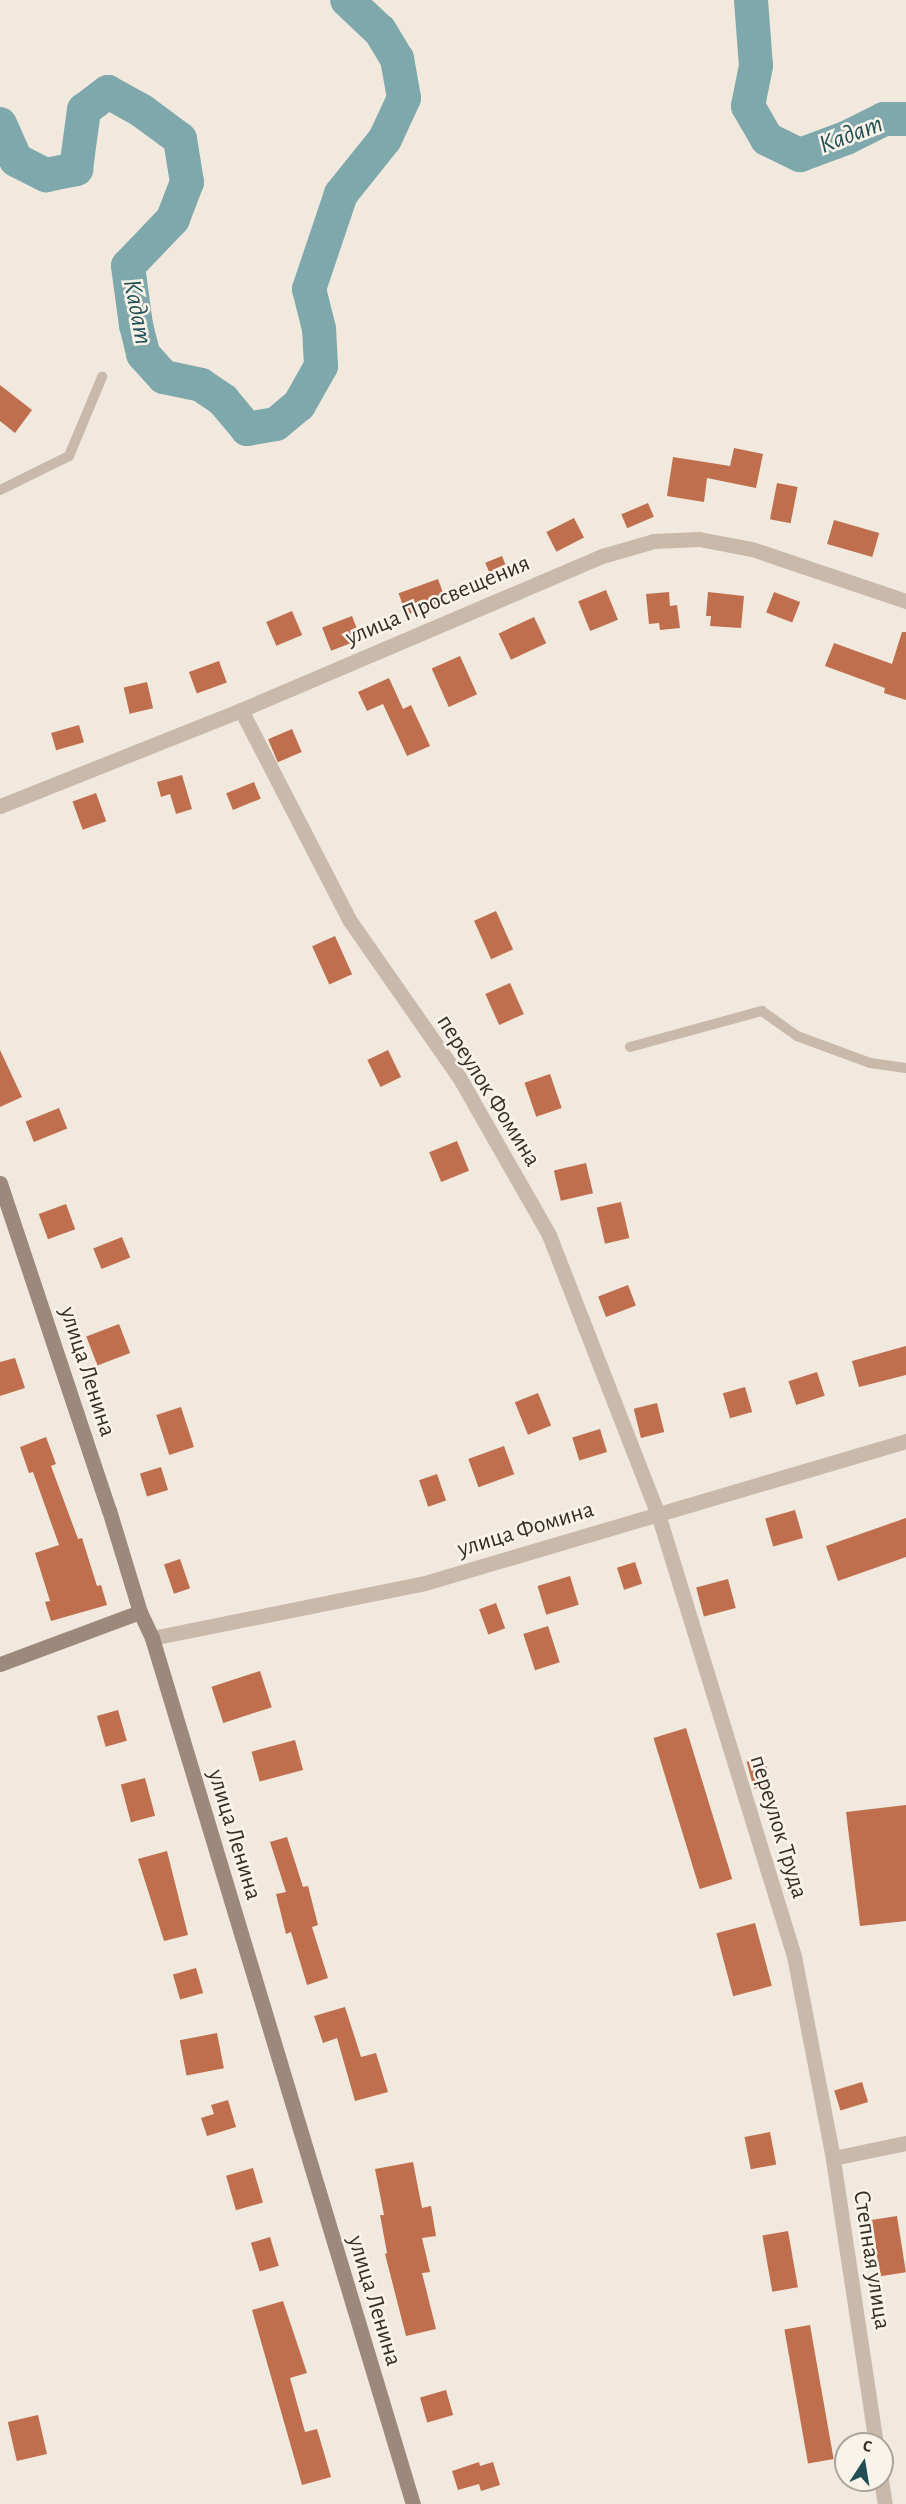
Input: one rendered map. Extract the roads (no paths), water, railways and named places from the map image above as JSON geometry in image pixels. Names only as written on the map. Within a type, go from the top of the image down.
[{"type":"street","name":"улица Просвещения","points":[[0,806],[241,710],[592,560],[654,541],[699,539],[752,549],[906,601]]},
{"type":"street","name":"переулок Фомина","points":[[241,710],[350,921],[459,1077],[549,1235],[658,1514]]},
{"type":"street","name":"улица Ленина","points":[[0,1183],[109,1510],[140,1612],[152,1638],[413,2504]]},
{"type":"street","name":"улица Фомина","points":[[152,1638],[425,1583],[906,1441]]},
{"type":"street","name":"переулок Труда","points":[[658,1514],[794,1956],[832,2158]]},
{"type":"street","points":[[0,1664],[140,1612]]},
{"type":"street","points":[[832,2158],[906,2143]]},
{"type":"street","name":"Степная улица","points":[[832,2158],[874,2432]]},
{"type":"lane","points":[[0,490],[69,456],[102,377]]},
{"type":"lane","points":[[630,1047],[762,1011],[797,1036],[870,1063],[906,1068]]},
{"type":"waterway","name":"Кадат","points":[[0,124],[16,160],[46,175],[76,169],[84,110],[108,92],[142,111],[180,139],[187,182],[173,219],[128,266],[136,325],[143,354],[164,377],[201,385],[223,400],[247,429],[276,424],[299,405],[321,366],[319,329],[309,289],[341,194],[385,139],[404,98],[397,59],[380,31],[347,0]]},
{"type":"waterway","name":"Кадат","points":[[751,0],[756,66],[748,106],[767,139],[800,155],[846,138],[884,119],[906,119]]}]
